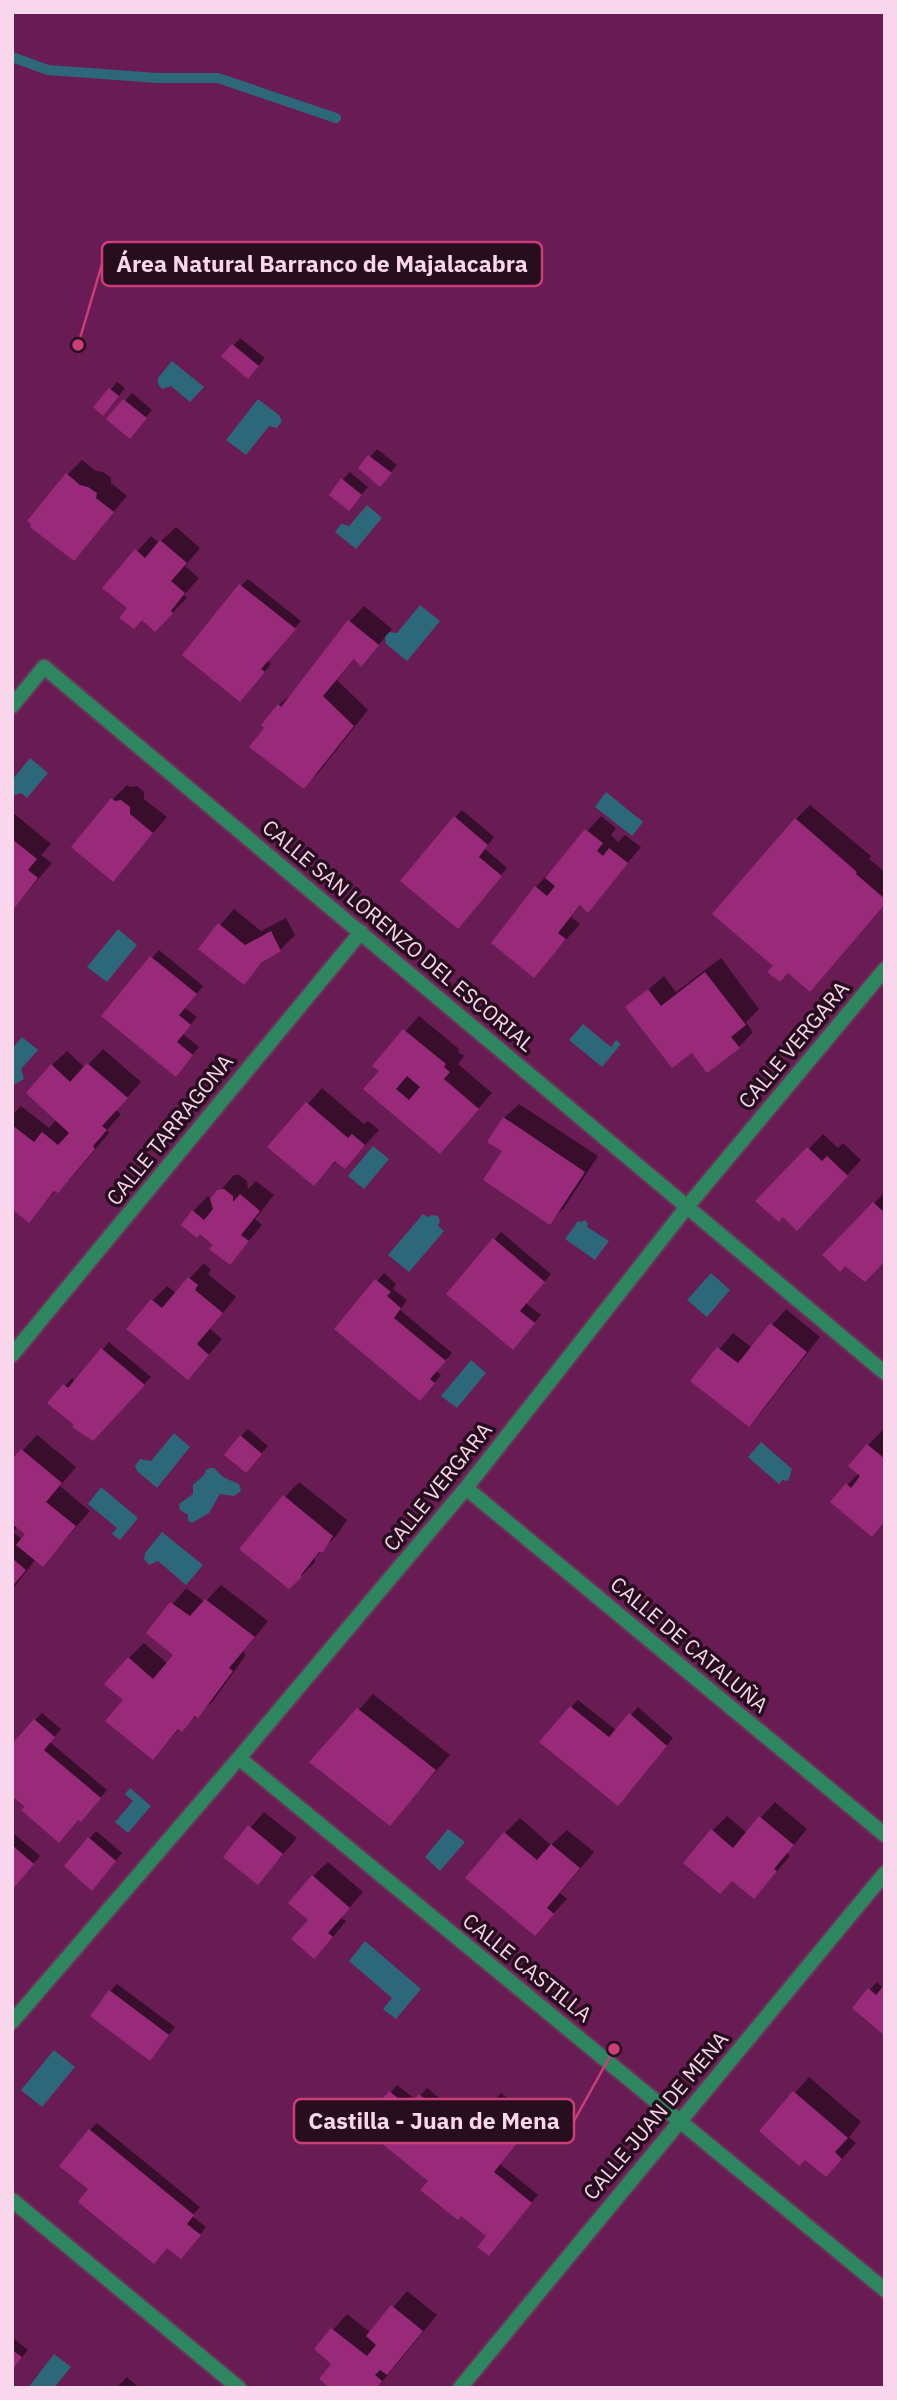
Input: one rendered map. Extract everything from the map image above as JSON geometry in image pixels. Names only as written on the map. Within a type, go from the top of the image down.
[{"type":"street","name":"CALLE SAN LORENZO DEL ESCORIAL","points":[[12,706],[44,667],[885,1373]]},
{"type":"street","name":"CALLE TARRAGONA","points":[[12,1355],[361,932]]},
{"type":"street","name":"CALLE VERGARA","points":[[12,2022],[466,1488],[686,1208],[885,969]]},
{"type":"street","name":"CALLE DE CATALUÑA","points":[[466,1488],[885,1835]]},
{"type":"street","name":"CALLE CASTILLA","points":[[239,1758],[885,2290]]},
{"type":"street","name":"CALLE JUAN DE MENA","points":[[460,2388],[885,1872]]},
{"type":"street","points":[[12,2200],[239,2388]]},
{"type":"shaded area","points":[[12,12],[885,12],[885,2388],[12,2388]]},
{"type":"water","points":[[172,361],[204,387],[190,402],[171,386],[162,389],[158,384],[158,378]]},
{"type":"water","points":[[258,399],[279,415],[282,421],[277,428],[269,426],[246,455],[226,440]]},
{"type":"water","points":[[367,505],[382,518],[356,549],[335,532],[341,524],[349,526]]},
{"type":"water","points":[[420,605],[440,621],[407,661],[386,644],[385,636],[389,632],[397,633]]},
{"type":"water","points":[[30,758],[48,773],[27,798],[21,793],[12,796],[12,780]]},
{"type":"water","points":[[606,792],[643,822],[632,836],[595,807]]},
{"type":"water","points":[[118,929],[137,945],[107,982],[87,967]]},
{"type":"water","points":[[583,1024],[611,1047],[616,1040],[621,1044],[602,1067],[569,1040]]},
{"type":"water","points":[[22,1037],[38,1050],[21,1069],[24,1079],[15,1084],[12,1082],[12,1049]]},
{"type":"water","points":[[373,1146],[389,1159],[364,1189],[348,1176]]},
{"type":"water","points":[[423,1214],[427,1217],[438,1216],[438,1226],[444,1231],[409,1272],[388,1255]]},
{"type":"water","points":[[585,1220],[587,1227],[609,1241],[595,1260],[565,1239],[578,1221]]},
{"type":"water","points":[[711,1273],[730,1290],[707,1317],[687,1300]]},
{"type":"water","points":[[471,1360],[486,1373],[457,1408],[441,1396]]},
{"type":"water","points":[[174,1433],[190,1447],[157,1488],[137,1471],[135,1466],[140,1459],[151,1461]]},
{"type":"water","points":[[761,1442],[792,1469],[788,1481],[783,1480],[779,1484],[748,1457]]},
{"type":"water","points":[[210,1468],[239,1484],[241,1491],[234,1496],[220,1494],[209,1513],[192,1523],[188,1521],[188,1515],[180,1510],[179,1504],[193,1494],[193,1485]]},
{"type":"water","points":[[101,1487],[138,1518],[120,1540],[112,1534],[117,1528],[88,1504]]},
{"type":"water","points":[[162,1532],[203,1565],[186,1585],[158,1561],[149,1565],[144,1559],[145,1553]]},
{"type":"water","points":[[130,1788],[151,1806],[128,1833],[115,1822],[133,1801],[125,1794]]},
{"type":"water","points":[[448,1829],[465,1842],[440,1871],[425,1857]]},
{"type":"water","points":[[365,1941],[421,1989],[396,2019],[383,2009],[392,1998],[349,1961]]},
{"type":"water","points":[[54,2050],[75,2067],[42,2107],[21,2090]]},
{"type":"water","points":[[54,2354],[71,2367],[54,2388],[28,2388]]},
{"type":"building","points":[[232,344],[259,366],[248,379],[221,356]]},
{"type":"building","points":[[109,388],[119,396],[103,416],[93,407]]},
{"type":"building","points":[[123,399],[147,418],[130,439],[106,419]]},
{"type":"building","points":[[368,455],[392,473],[380,487],[358,468]]},
{"type":"building","points":[[66,473],[80,485],[97,493],[96,498],[114,512],[74,561],[30,527],[31,524],[27,521]]},
{"type":"building","points":[[341,478],[362,495],[349,511],[329,495]]},
{"type":"building","points":[[160,540],[187,563],[171,581],[185,593],[171,611],[173,613],[155,632],[142,620],[134,629],[119,618],[127,608],[102,588],[135,549],[145,558]]},
{"type":"building","points":[[239,584],[296,629],[261,669],[265,672],[240,702],[182,655]]},
{"type":"building","points":[[348,620],[379,645],[361,667],[354,659],[323,696],[354,726],[304,789],[249,747],[264,728],[261,725],[278,704],[281,707]]},
{"type":"building","points":[[111,798],[115,801],[121,800],[130,807],[130,814],[153,833],[113,882],[71,847]]},
{"type":"building","points":[[454,816],[488,845],[479,857],[502,876],[458,929],[400,881]]},
{"type":"building","points":[[795,818],[885,899],[885,904],[810,992],[788,973],[780,982],[767,972],[773,966],[712,914]]},
{"type":"building","points":[[585,829],[603,843],[597,851],[603,856],[609,848],[628,863],[588,913],[580,905],[558,933],[566,939],[534,978],[491,943],[535,886],[547,896],[555,886],[545,878]]},
{"type":"building","points":[[12,839],[37,859],[28,870],[38,878],[12,911]]},
{"type":"building","points":[[218,923],[245,945],[271,931],[281,951],[262,962],[244,985],[198,949]]},
{"type":"building","points":[[150,956],[197,994],[179,1015],[191,1025],[177,1042],[193,1055],[176,1077],[101,1016]]},
{"type":"building","points":[[705,972],[746,1025],[731,1037],[740,1048],[707,1073],[692,1053],[672,1068],[625,1007],[648,989],[661,1006]]},
{"type":"building","points":[[403,1029],[446,1064],[444,1067],[450,1072],[444,1079],[479,1109],[440,1154],[363,1089],[379,1071],[372,1066]],"holes":[[[407,1076],[420,1087],[409,1100],[396,1089]]]},
{"type":"building","points":[[87,1063],[128,1098],[102,1126],[107,1130],[93,1146],[95,1149],[58,1193],[54,1191],[29,1223],[12,1209],[12,1125],[34,1142],[42,1132],[58,1145],[69,1133],[26,1093],[51,1064],[70,1082]]},
{"type":"building","points":[[306,1102],[348,1138],[352,1134],[365,1145],[345,1169],[335,1161],[314,1186],[267,1147]]},
{"type":"building","points":[[503,1117],[585,1172],[550,1225],[483,1180],[502,1151],[487,1142]]},
{"type":"building","points":[[807,1147],[822,1161],[827,1156],[848,1176],[797,1231],[783,1217],[779,1222],[755,1201]]},
{"type":"building","points":[[224,1189],[233,1196],[233,1202],[240,1194],[260,1211],[241,1235],[249,1241],[230,1265],[209,1249],[213,1245],[200,1234],[197,1238],[181,1225],[192,1210],[204,1220],[213,1209],[210,1199],[217,1190]]},
{"type":"building","points":[[873,1202],[885,1213],[885,1261],[865,1282],[845,1266],[840,1272],[822,1255]]},
{"type":"building","points":[[493,1238],[545,1282],[520,1311],[535,1323],[513,1350],[446,1294]]},
{"type":"building","points":[[188,1277],[198,1285],[195,1290],[223,1313],[197,1344],[209,1355],[188,1380],[126,1329],[151,1299],[162,1308]]},
{"type":"building","points":[[375,1279],[391,1292],[387,1296],[401,1308],[394,1318],[446,1361],[430,1379],[435,1383],[420,1401],[334,1329]]},
{"type":"building","points":[[770,1323],[807,1352],[749,1427],[690,1381],[717,1347],[738,1363]]},
{"type":"building","points":[[101,1348],[145,1385],[93,1441],[72,1427],[74,1425],[47,1403],[63,1384],[68,1388]]},
{"type":"building","points":[[240,1435],[262,1454],[246,1473],[224,1455]]},
{"type":"building","points":[[867,1444],[885,1459],[885,1521],[872,1537],[830,1502],[846,1483],[851,1488],[860,1476],[848,1466]]},
{"type":"building","points":[[21,1449],[62,1483],[46,1502],[76,1526],[43,1567],[16,1545],[25,1534],[12,1524],[12,1459]]},
{"type":"building","points":[[283,1495],[333,1536],[323,1552],[319,1552],[301,1578],[289,1589],[239,1549]]},
{"type":"building","points":[[12,1558],[26,1570],[12,1587]]},
{"type":"building","points":[[205,1599],[255,1637],[229,1668],[233,1671],[198,1718],[195,1716],[182,1732],[178,1729],[153,1760],[105,1721],[123,1700],[104,1684],[128,1657],[153,1679],[173,1655],[146,1633],[170,1602],[190,1616]]},
{"type":"building","points":[[570,1706],[609,1737],[629,1713],[667,1746],[618,1806],[539,1742]]},
{"type":"building","points":[[357,1708],[436,1770],[390,1826],[309,1762]]},
{"type":"building","points":[[34,1719],[55,1737],[44,1750],[101,1798],[59,1843],[21,1810],[25,1807],[12,1796],[12,1744]]},
{"type":"building","points":[[759,1816],[794,1845],[754,1899],[732,1881],[720,1894],[683,1863],[711,1829],[733,1848]]},
{"type":"building","points":[[248,1825],[283,1854],[258,1885],[223,1857]]},
{"type":"building","points":[[504,1832],[537,1860],[551,1844],[580,1868],[547,1908],[554,1914],[535,1936],[465,1878]]},
{"type":"building","points":[[88,1837],[116,1861],[92,1891],[64,1866]]},
{"type":"building","points":[[12,1845],[34,1864],[12,1890]]},
{"type":"building","points":[[312,1875],[350,1908],[328,1933],[333,1937],[314,1959],[291,1939],[308,1920],[288,1903]]},
{"type":"building","points":[[885,1984],[885,2036],[852,2008],[868,1988],[876,1995]]},
{"type":"building","points":[[109,1990],[169,2035],[150,2061],[90,2016]]},
{"type":"building","points":[[389,2091],[408,2106],[419,2094],[465,2132],[492,2099],[529,2128],[494,2172],[532,2203],[489,2256],[477,2247],[486,2236],[461,2216],[458,2220],[420,2190],[428,2181],[375,2138],[385,2125],[370,2114]]},
{"type":"building","points":[[793,2091],[848,2138],[835,2152],[842,2159],[826,2177],[805,2160],[799,2166],[759,2131]]},
{"type":"building","points":[[89,2129],[194,2215],[187,2224],[201,2235],[181,2259],[167,2248],[154,2264],[78,2202],[88,2189],[59,2166]]},
{"type":"building","points":[[391,2305],[423,2331],[387,2375],[380,2370],[375,2375],[382,2381],[377,2388],[330,2388],[319,2379],[331,2364],[314,2349],[331,2328],[367,2356],[376,2345],[366,2336]]},
{"type":"building","points":[[12,2350],[22,2357],[12,2370]]},
{"type":"waterway","points":[[12,57],[48,70],[157,78],[218,78],[336,118]]},
{"type":"place","name":"Área Natural Barranco de Majalacabra","points":[[78,345]]},
{"type":"place","name":"Castilla - Juan de Mena","points":[[614,2049]]}]
